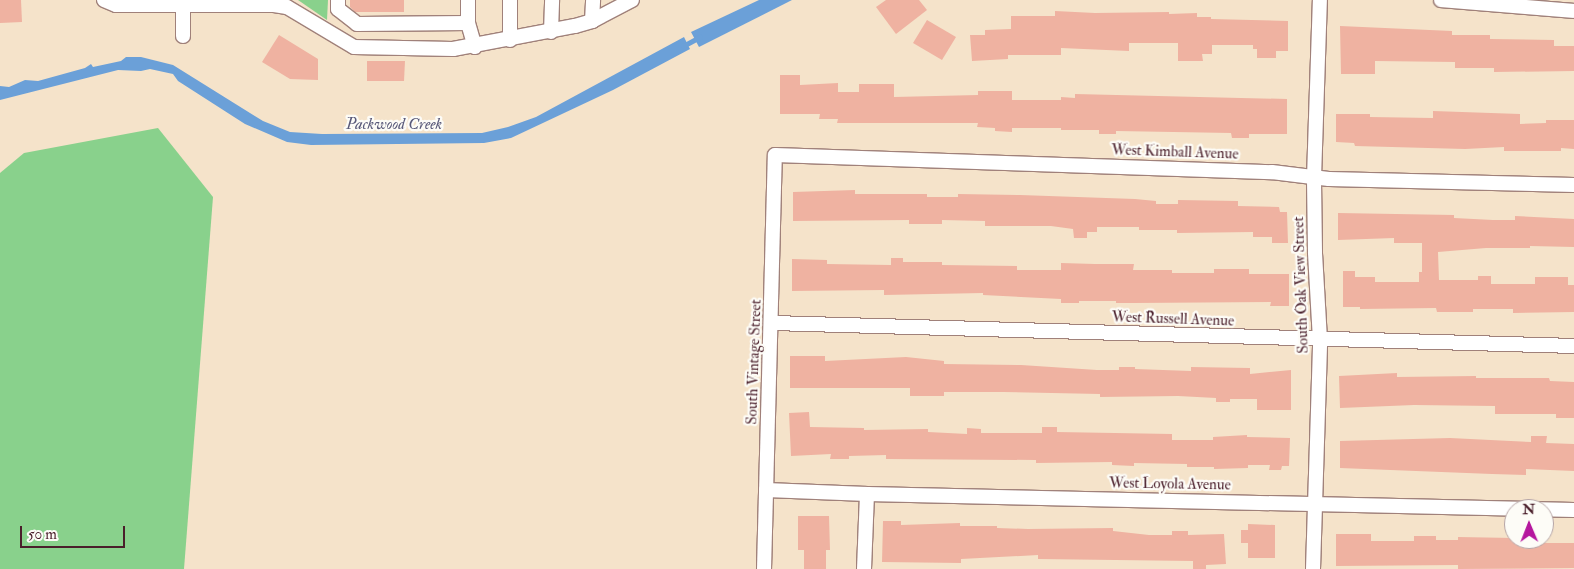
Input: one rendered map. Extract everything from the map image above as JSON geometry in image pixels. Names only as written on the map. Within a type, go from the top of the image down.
[{"type":"street","points":[[104,0],[116,5],[183,2],[274,5],[287,7],[354,47],[453,49],[476,47],[551,32],[592,21],[632,0]]},
{"type":"street","points":[[338,0],[338,9],[357,24],[468,23]]},
{"type":"street","points":[[468,0],[468,23],[476,47]]},
{"type":"street","points":[[510,0],[510,40]]},
{"type":"street","points":[[551,32],[552,0]]},
{"type":"street","points":[[592,21],[593,0]]},
{"type":"street","name":"South Oak View Street","points":[[1313,569],[1320,340],[1315,252],[1314,178],[1320,0]]},
{"type":"street","points":[[1441,0],[1574,11]]},
{"type":"street","points":[[183,2],[183,36]]},
{"type":"street","name":"West Kimball Avenue","points":[[775,155],[1272,172],[1314,178],[1574,185]]},
{"type":"street","name":"South Vintage Street","points":[[764,569],[775,155]]},
{"type":"street","name":"West Russell Avenue","points":[[772,323],[1574,346]]},
{"type":"street","name":"West Loyola Avenue","points":[[766,490],[1574,510]]},
{"type":"street","points":[[864,569],[867,494]]},
{"type":"green space","points":[[298,0],[328,0],[327,20]]},
{"type":"green space","points":[[158,128],[213,197],[184,569],[0,569],[0,173],[24,153]]},
{"type":"water","points":[[759,0],[792,0],[699,47],[691,32]]},
{"type":"water","name":"Packwood Creek","points":[[684,37],[690,49],[613,90],[511,138],[484,143],[311,145],[287,142],[245,124],[178,81],[173,74],[150,69],[141,71],[118,70],[0,100],[0,86],[9,87],[25,80],[38,81],[85,68],[91,64],[93,67],[121,61],[126,57],[141,57],[173,65],[263,121],[290,132],[322,134],[482,133],[508,127],[536,117]]},
{"type":"building","points":[[0,0],[21,0],[22,22],[0,23]]},
{"type":"building","points":[[350,0],[404,0],[404,12],[355,12],[350,7]]},
{"type":"building","points":[[886,0],[919,0],[927,10],[896,34],[876,7]]},
{"type":"building","points":[[1055,11],[1197,13],[1197,17],[1211,17],[1211,19],[1288,21],[1288,51],[1276,51],[1276,58],[1257,58],[1257,49],[1253,49],[1253,45],[1212,45],[1212,54],[1202,54],[1203,61],[1178,61],[1178,43],[1129,43],[1129,51],[1061,48],[1061,55],[1008,55],[1008,59],[972,61],[970,35],[985,35],[985,30],[1011,29],[1011,16],[1055,16]]},
{"type":"building","points":[[927,20],[956,37],[942,60],[913,43]]},
{"type":"building","points":[[1340,26],[1452,31],[1452,35],[1490,35],[1490,39],[1554,40],[1554,46],[1574,46],[1574,71],[1494,72],[1494,68],[1455,68],[1455,62],[1375,61],[1375,74],[1341,74]]},
{"type":"building","points":[[279,35],[318,59],[318,80],[290,79],[262,62]]},
{"type":"building","points":[[367,61],[405,61],[404,81],[367,81]]},
{"type":"building","points":[[780,75],[800,75],[800,85],[838,83],[838,92],[859,92],[859,84],[894,84],[894,97],[978,95],[978,91],[1012,91],[1012,100],[1061,100],[1061,97],[1075,98],[1075,94],[1287,99],[1287,134],[1249,134],[1249,138],[1232,138],[1231,133],[1116,131],[1116,134],[1099,134],[1099,130],[1061,130],[1061,128],[1012,128],[1012,132],[995,131],[995,128],[977,127],[978,123],[837,123],[838,119],[819,119],[820,114],[780,114]]},
{"type":"building","points":[[1433,111],[1520,114],[1520,124],[1546,123],[1546,120],[1574,120],[1574,149],[1561,148],[1561,151],[1504,151],[1504,147],[1465,149],[1355,146],[1354,143],[1336,142],[1336,114],[1370,114],[1370,117],[1433,118]]},
{"type":"building","points":[[855,190],[855,194],[927,194],[927,197],[958,197],[958,194],[1135,199],[1156,201],[1156,204],[1178,204],[1178,200],[1238,201],[1238,206],[1279,207],[1280,212],[1287,212],[1288,243],[1272,243],[1272,237],[1253,237],[1253,232],[1177,233],[1177,230],[1139,230],[1139,227],[1097,227],[1097,232],[1087,232],[1087,238],[1074,238],[1073,229],[1051,226],[985,226],[985,221],[942,220],[942,224],[909,224],[909,220],[793,221],[793,192]]},
{"type":"building","points":[[1338,213],[1454,215],[1454,218],[1493,220],[1515,220],[1515,216],[1574,219],[1574,247],[1530,246],[1530,248],[1486,248],[1438,252],[1439,280],[1478,280],[1478,276],[1491,276],[1491,284],[1535,284],[1535,277],[1568,277],[1568,285],[1574,285],[1574,312],[1513,313],[1513,309],[1473,309],[1473,312],[1437,312],[1436,308],[1360,309],[1360,307],[1343,307],[1343,271],[1355,271],[1355,277],[1375,277],[1375,282],[1419,282],[1419,272],[1422,272],[1422,243],[1394,243],[1394,238],[1338,240]]},
{"type":"building","points":[[891,258],[903,258],[903,262],[942,262],[942,265],[1017,266],[1017,270],[1061,270],[1061,263],[1134,264],[1133,270],[1172,270],[1172,273],[1214,273],[1214,269],[1249,269],[1249,274],[1289,274],[1289,306],[1270,306],[1271,302],[1116,303],[1116,301],[1079,301],[1079,303],[1061,303],[1061,299],[983,295],[983,293],[884,295],[884,290],[792,291],[792,259],[827,260],[827,264],[891,265]]},
{"type":"building","points":[[790,356],[825,356],[825,361],[906,357],[944,361],[944,364],[1021,365],[1097,370],[1119,370],[1119,367],[1191,371],[1191,367],[1250,368],[1250,374],[1291,370],[1291,410],[1257,410],[1257,399],[1230,399],[1230,402],[1216,402],[1216,398],[1178,396],[1100,397],[1100,394],[1003,392],[944,392],[944,396],[910,396],[910,388],[790,388]]},
{"type":"building","points":[[1397,373],[1397,377],[1476,376],[1476,378],[1549,378],[1550,381],[1574,382],[1574,418],[1556,418],[1556,414],[1495,414],[1495,406],[1414,405],[1340,408],[1339,376]]},
{"type":"building","points":[[809,412],[810,427],[864,428],[864,430],[928,429],[928,432],[967,434],[967,428],[981,429],[981,433],[1042,433],[1042,427],[1057,427],[1057,432],[1172,434],[1172,440],[1213,440],[1213,437],[1247,435],[1247,437],[1290,438],[1289,466],[1282,466],[1281,470],[1269,470],[1270,465],[1248,465],[1248,468],[1214,469],[1214,467],[1187,467],[1187,464],[1134,463],[1134,466],[1112,465],[1112,462],[1036,463],[1036,460],[886,459],[886,455],[849,456],[849,459],[830,459],[831,454],[791,456],[789,413]]},
{"type":"building","points":[[1531,436],[1547,436],[1546,443],[1574,444],[1574,471],[1526,469],[1526,475],[1340,468],[1340,441],[1450,438],[1531,442]]},
{"type":"building","points":[[798,516],[829,516],[830,550],[826,550],[826,569],[804,569],[804,550],[798,550]]},
{"type":"building","points":[[883,521],[901,521],[901,525],[960,523],[960,526],[997,526],[997,528],[1028,529],[1113,528],[1113,531],[1149,535],[1172,535],[1172,531],[1188,531],[1188,535],[1224,534],[1226,564],[1206,565],[1206,569],[1193,569],[1193,561],[1038,559],[1038,555],[961,559],[961,563],[882,562]]},
{"type":"building","points":[[1248,524],[1275,525],[1275,558],[1248,558],[1248,543],[1241,543],[1241,530],[1248,530]]},
{"type":"building","points":[[1336,534],[1371,534],[1371,541],[1414,541],[1414,536],[1436,536],[1436,540],[1458,540],[1458,537],[1504,538],[1504,549],[1554,549],[1554,543],[1574,543],[1574,568],[1458,569],[1458,565],[1336,566]]},
{"type":"waterway","name":"Packwood Creek","points":[[683,46],[700,37]]}]
